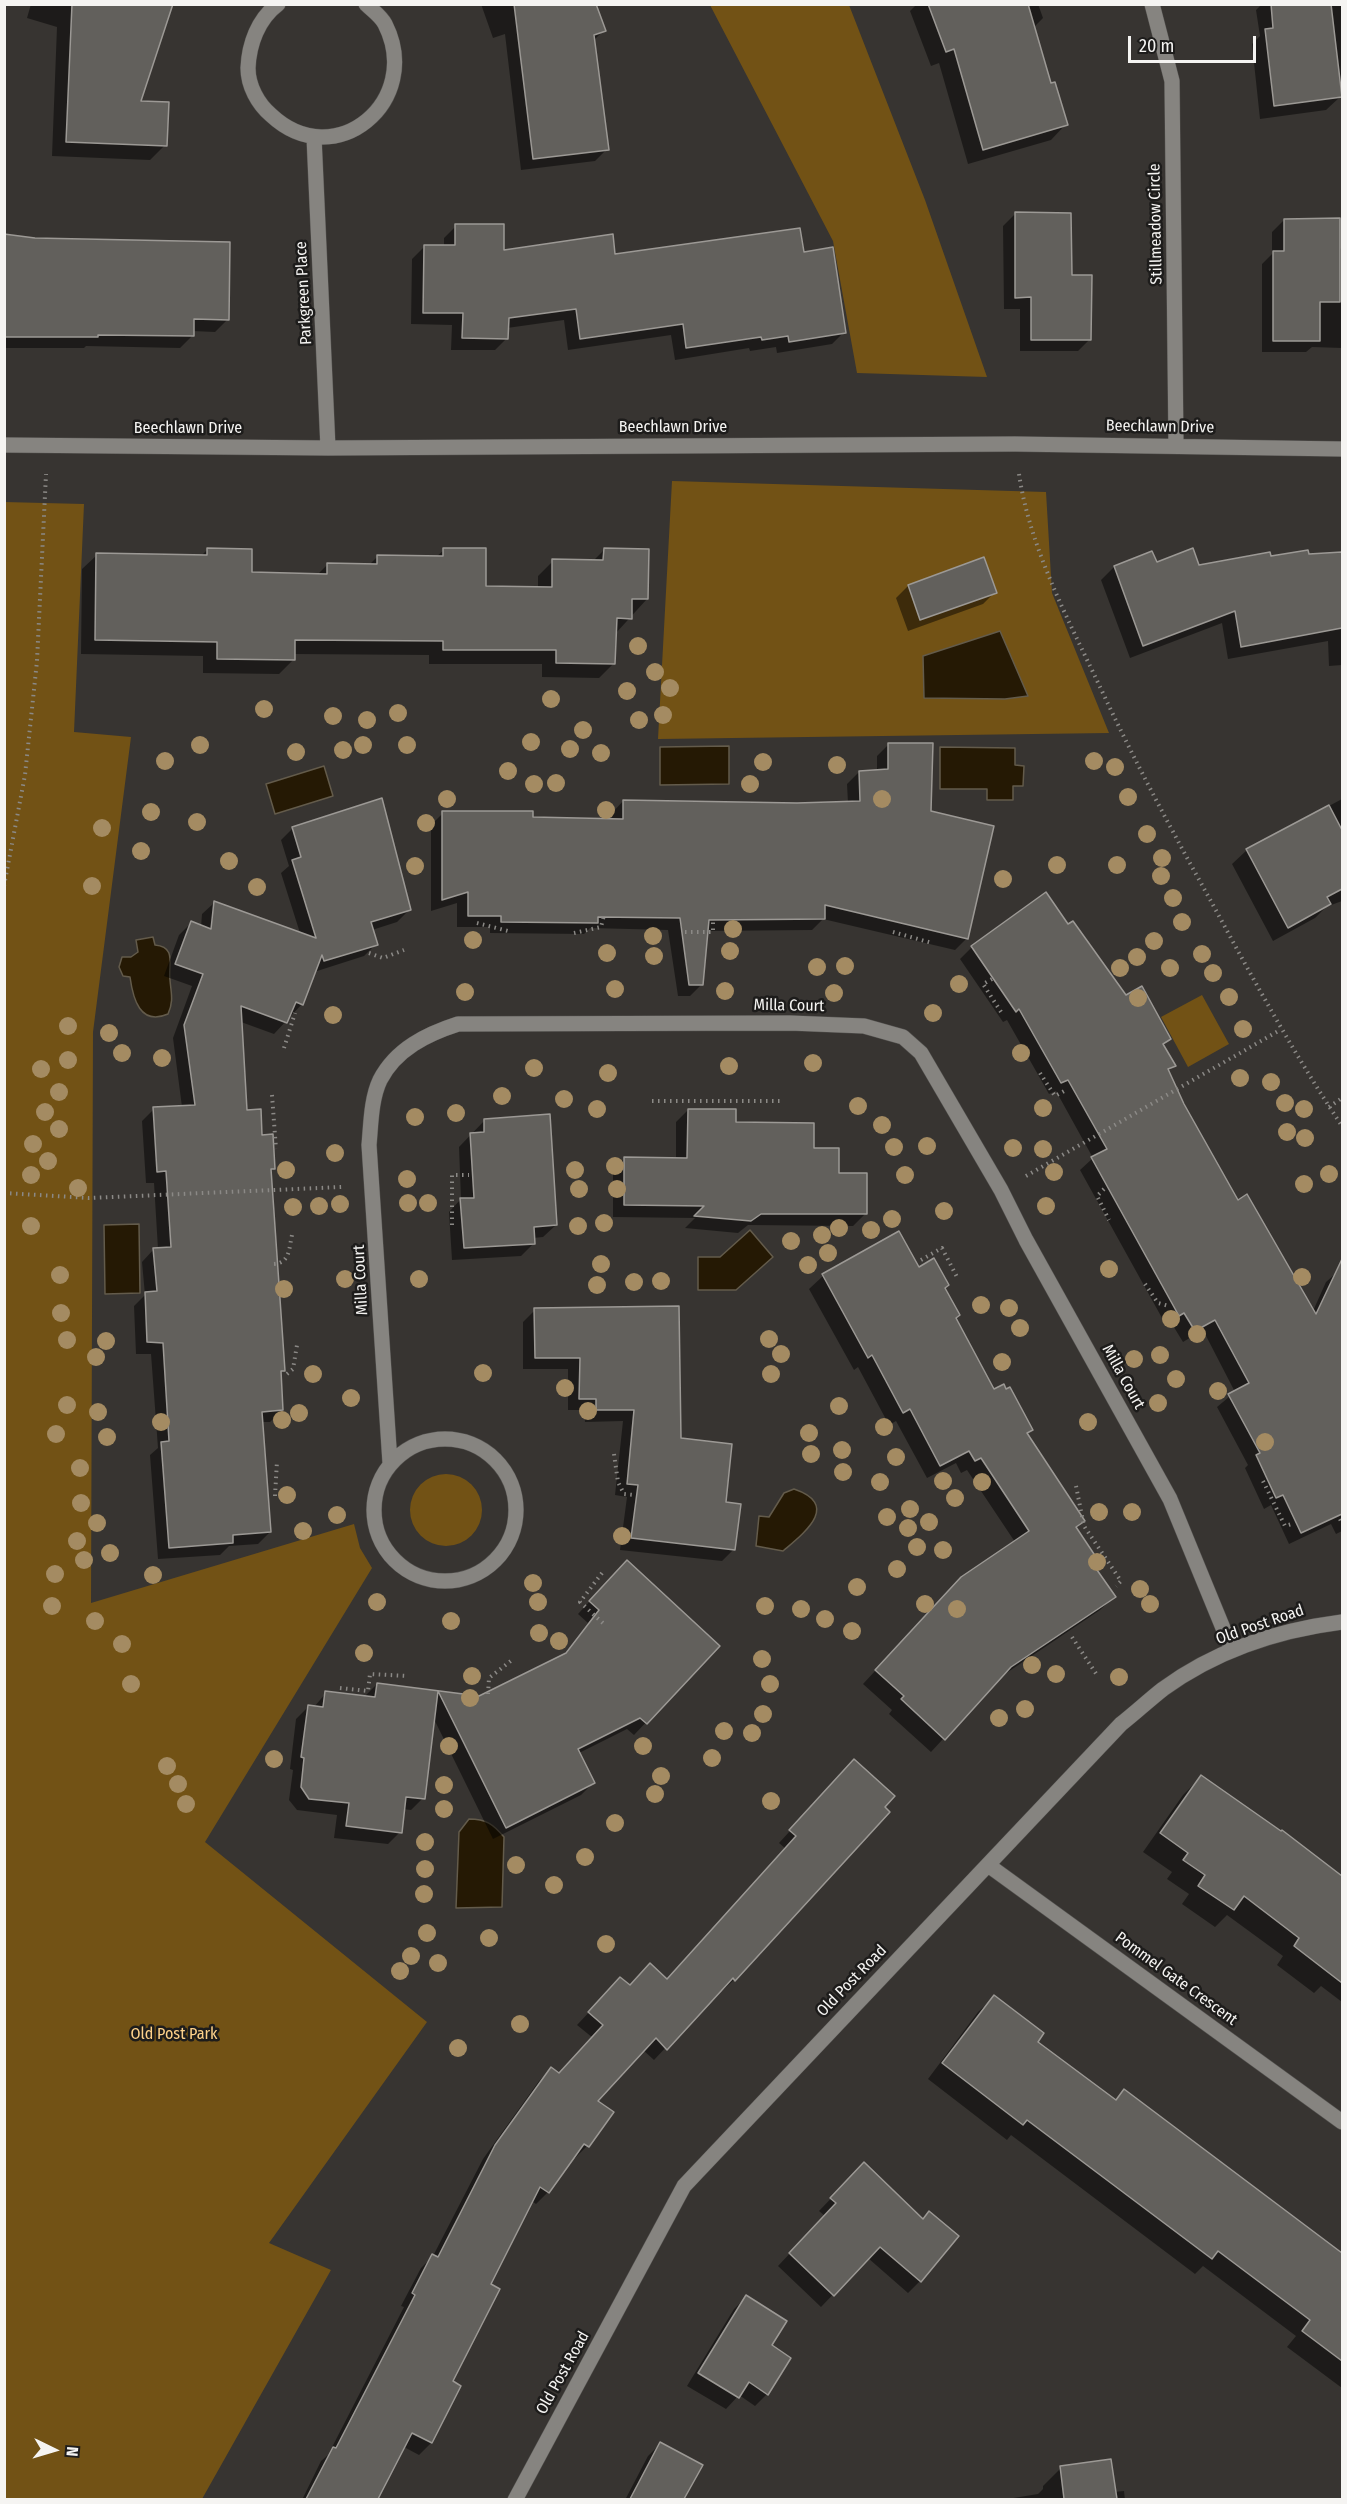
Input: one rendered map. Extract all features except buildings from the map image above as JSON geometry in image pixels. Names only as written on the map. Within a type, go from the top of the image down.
[{"type":"street","points":[[278,4],[267,12],[249,45],[250,80],[255,96],[262,107],[283,126],[314,137],[340,135],[356,129],[376,113],[387,99],[395,74],[395,51],[384,22],[366,4]]},
{"type":"street","name":"Stillmeadow Circle","points":[[1152,4],[1172,81],[1176,445]]},
{"type":"street","name":"Parkgreen Place","points":[[314,137],[328,448]]},
{"type":"street","name":"Beechlawn Drive","points":[[4,445],[328,448],[1015,444],[1342,449]]},
{"type":"street","name":"Milla Court","points":[[390,1463],[369,1145],[373,1104],[380,1080],[396,1059],[420,1038],[458,1023],[790,1023],[864,1026],[903,1036],[921,1053],[937,1077],[1170,1499],[1232,1650]]},
{"type":"street","points":[[455,1438],[477,1445],[484,1450],[497,1460],[511,1480],[516,1504],[515,1528],[505,1550],[488,1567],[467,1578],[444,1581],[421,1577],[401,1566],[385,1550],[376,1528],[374,1506],[378,1483],[390,1463],[408,1448],[430,1439],[455,1438]]},
{"type":"street","name":"Old Post Road","points":[[515,2499],[684,2186],[1121,1724],[1164,1688],[1232,1650],[1309,1626],[1342,1622]]},
{"type":"street","name":"Pommel Gate Crescent","points":[[988,1865],[1342,2122]]},
{"type":"path","points":[[1015,444],[1023,499],[1036,541],[1079,643],[1130,749],[1280,1030],[1342,1126]]},
{"type":"path","points":[[4,885],[25,775],[37,661],[47,446]]},
{"type":"path","points":[[574,933],[601,927],[604,915]]},
{"type":"path","points":[[685,932],[713,932],[713,922]]},
{"type":"path","points":[[477,923],[508,931]]},
{"type":"path","points":[[893,932],[932,943]]},
{"type":"path","points":[[369,953],[383,958],[404,950]]},
{"type":"path","points":[[992,979],[983,984],[1003,1015]]},
{"type":"path","points":[[284,1048],[295,1013]]},
{"type":"path","points":[[1001,1190],[1280,1030]]},
{"type":"path","points":[[1040,1073],[1055,1096],[1066,1090]]},
{"type":"path","points":[[272,1095],[276,1149]]},
{"type":"path","points":[[1329,1107],[1342,1098]]},
{"type":"path","points":[[652,1101],[782,1101]]},
{"type":"path","points":[[452,1225],[452,1175],[469,1175]]},
{"type":"path","points":[[4,1193],[89,1198],[372,1186]]},
{"type":"path","points":[[1104,1189],[1097,1196],[1109,1220]]},
{"type":"path","points":[[274,1264],[280,1264],[287,1258],[292,1235]]},
{"type":"path","points":[[921,1260],[942,1248],[957,1277]]},
{"type":"path","points":[[1145,1284],[1158,1303],[1169,1306]]},
{"type":"path","points":[[287,1374],[293,1369],[297,1345]]},
{"type":"path","points":[[614,1454],[618,1482],[624,1494],[634,1495]]},
{"type":"path","points":[[275,1496],[277,1461]]},
{"type":"path","points":[[1263,1481],[1285,1526],[1292,1524]]},
{"type":"path","points":[[1076,1486],[1083,1526],[1120,1581],[1116,1587]]},
{"type":"path","points":[[602,1573],[580,1602],[605,1625]]},
{"type":"path","points":[[1072,1637],[1097,1675]]},
{"type":"path","points":[[488,1694],[489,1678],[512,1660]]},
{"type":"path","points":[[340,1688],[368,1691],[370,1674],[408,1676]]},
{"type":"green space","points":[[710,5],[849,5],[925,200],[987,377],[857,373],[833,241]]},
{"type":"green space","points":[[672,481],[1046,492],[1052,593],[1109,733],[658,739]]},
{"type":"green space","name":"Old Post Park","points":[[4,502],[84,504],[74,732],[131,737],[93,1032],[91,1603],[354,1524],[360,1548],[372,1568],[205,1842],[427,2022],[269,2243],[331,2270],[202,2499],[5,2499]]},
{"type":"green space","points":[[1202,995],[1229,1044],[1188,1067],[1161,1017]]},
{"type":"green space","points":[[446,1474],[466,1480],[476,1490],[482,1510],[476,1530],[466,1540],[446,1546],[426,1540],[416,1530],[410,1510],[416,1490],[426,1480]]},
{"type":"shaded area","points":[[1000,631],[1028,696],[1005,699],[924,698],[923,656]]},
{"type":"shaded area","points":[[729,746],[729,784],[660,785],[660,747]]},
{"type":"shaded area","points":[[940,747],[1015,748],[1015,765],[1024,766],[1023,786],[1013,786],[1013,800],[987,800],[987,789],[940,789]]},
{"type":"shaded area","points":[[324,766],[333,796],[275,814],[266,784]]},
{"type":"shaded area","points":[[153,937],[155,945],[166,949],[170,958],[171,1005],[168,1014],[158,1017],[144,1013],[140,1008],[133,994],[130,977],[123,976],[119,967],[122,957],[131,957],[138,952],[136,940]]},
{"type":"shaded area","points":[[139,1224],[140,1293],[105,1294],[104,1225]]},
{"type":"shaded area","points":[[750,1230],[773,1257],[736,1290],[698,1290],[698,1257],[720,1257]]},
{"type":"shaded area","points":[[794,1489],[808,1496],[815,1503],[817,1511],[808,1528],[783,1551],[756,1546],[759,1516],[769,1517],[784,1493]]},
{"type":"shaded area","points":[[469,1819],[489,1823],[504,1837],[502,1907],[456,1908],[459,1832]]}]
